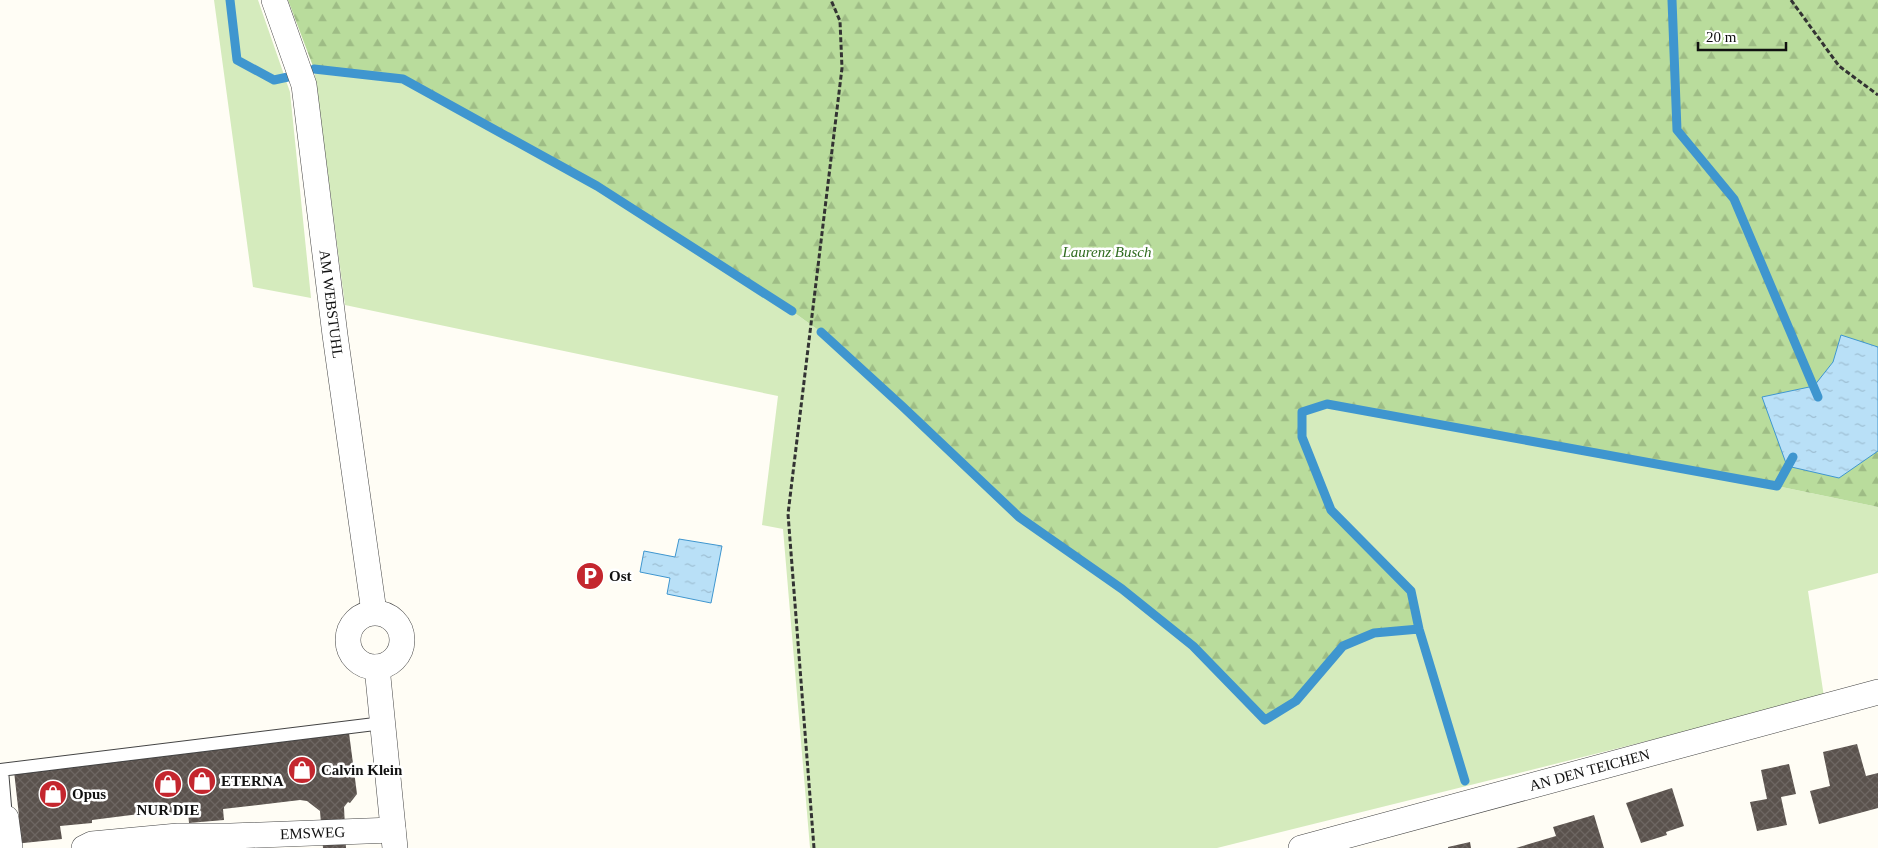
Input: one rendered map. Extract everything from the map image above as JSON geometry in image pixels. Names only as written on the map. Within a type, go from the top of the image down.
[{"type":"street","name":"AM WEBSTUHL","points":[[274,0],[304,85],[335,335],[374,612]]},
{"type":"street","points":[[374,612],[386,614],[396,621],[402,632],[402,644],[398,655],[389,664],[377,667],[365,665],[355,658],[349,647],[348,635],[353,624],[362,616],[374,612]]},
{"type":"street","points":[[377,667],[394,839]]},
{"type":"street","name":"AN DEN TEICHEN","points":[[1301,848],[1878,692]]},
{"type":"street","points":[[6,818],[10,848]]},
{"type":"street","name":"EMSWEG","points":[[84,848],[92,844],[178,836],[232,842],[394,839]]},
{"type":"lane","points":[[6,818],[1,770],[383,723]]},
{"type":"path","points":[[814,848],[788,514],[842,68],[840,21],[831,0]]},
{"type":"path","points":[[1791,0],[1839,66],[1878,95]]},
{"type":"green space","points":[[214,0],[258,0],[290,92],[311,298],[253,287]]},
{"type":"green space","name":"Laurenz Busch","points":[[288,0],[1878,0],[1878,507],[1777,486],[1327,404],[1303,412],[1302,437],[1331,510],[1411,591],[1419,629],[1374,633],[1343,646],[1296,701],[1265,720],[1193,646],[1122,588],[1019,517],[821,332],[792,311],[597,186],[403,79],[314,69]]},
{"type":"green space","points":[[314,69],[403,79],[597,186],[792,311],[821,332],[1019,517],[1122,589],[1193,646],[1265,720],[1296,701],[1343,646],[1374,633],[1418,629],[1411,591],[1331,510],[1302,437],[1302,412],[1327,404],[1777,486],[1878,507],[1878,573],[1808,591],[1824,697],[1217,848],[810,848],[783,529],[762,525],[778,396],[345,305]]},
{"type":"water","points":[[1841,335],[1878,347],[1878,451],[1839,478],[1787,466],[1762,397],[1814,386],[1833,362]]},
{"type":"water","points":[[679,539],[722,546],[711,603],[667,594],[670,578],[640,572],[644,551],[675,557]]},
{"type":"building","points":[[349,733],[357,794],[344,807],[346,848],[323,848],[320,811],[307,801],[300,800],[223,809],[224,820],[189,823],[188,812],[155,816],[155,812],[92,820],[92,823],[60,826],[62,839],[14,844],[12,817],[19,816],[14,771]]},
{"type":"building","points":[[1857,744],[1866,776],[1878,773],[1878,808],[1819,824],[1810,791],[1830,786],[1823,752]]},
{"type":"building","points":[[1789,764],[1796,794],[1781,797],[1787,825],[1757,831],[1750,802],[1767,799],[1761,770]]},
{"type":"building","points":[[1672,788],[1684,826],[1666,832],[1667,835],[1641,843],[1626,803]]},
{"type":"building","points":[[1594,815],[1604,848],[1516,848],[1556,836],[1553,827]]},
{"type":"building","points":[[1470,842],[1471,848],[1448,848],[1448,847]]},
{"type":"waterway","points":[[230,0],[237,60],[274,80],[288,77]]},
{"type":"waterway","points":[[1672,0],[1677,130],[1734,199],[1818,397]]},
{"type":"waterway","points":[[314,69],[403,79],[597,186],[792,311]]},
{"type":"waterway","points":[[821,332],[1019,517],[1122,589],[1193,646],[1265,720],[1296,701],[1343,646],[1374,633],[1419,629]]},
{"type":"waterway","points":[[1465,781],[1419,629],[1411,591],[1331,510],[1302,437],[1302,412],[1327,404],[1777,486],[1793,457]]},
{"type":"place","name":"Ost","points":[[590,576]]},
{"type":"place","name":"Calvin Klein","points":[[302,770]]},
{"type":"place","name":"ETERNA","points":[[202,781]]},
{"type":"place","name":"NUR DIE","points":[[168,784]]},
{"type":"place","name":"Opus","points":[[53,794]]}]
